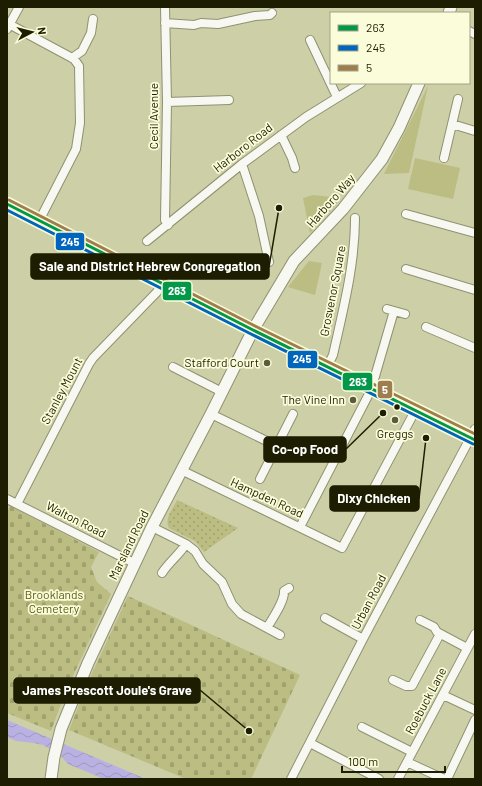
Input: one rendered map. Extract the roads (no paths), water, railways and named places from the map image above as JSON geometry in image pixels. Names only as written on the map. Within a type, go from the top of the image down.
[{"type":"highway","points":[[7,204],[371,390],[415,411],[474,436]]},
{"type":"main road","name":"Harboro Way","points":[[253,330],[294,261],[350,201],[382,158],[399,128],[419,84]]},
{"type":"main road","name":"Marsland Road","points":[[51,779],[54,757],[60,733],[88,663],[134,563],[253,330]]},
{"type":"street","points":[[19,7],[8,25],[72,58],[79,66],[78,136],[72,158],[39,221]]},
{"type":"street","name":"Cecil Avenue","points":[[165,7],[165,220],[168,225]]},
{"type":"street","points":[[165,23],[194,25],[201,23],[218,24],[255,16],[270,17]]},
{"type":"street","points":[[72,58],[82,51],[91,33],[93,19]]},
{"type":"street","points":[[310,40],[330,82]]},
{"type":"street","points":[[331,84],[337,97]]},
{"type":"street","name":"Harboro Road","points":[[147,241],[242,164],[281,135],[317,110],[359,84]]},
{"type":"street","points":[[444,158],[458,99]]},
{"type":"street","points":[[166,102],[229,100]]},
{"type":"street","points":[[452,124],[475,131]]},
{"type":"street","points":[[281,135],[295,168]]},
{"type":"street","points":[[242,164],[259,216],[269,262]]},
{"type":"street","points":[[406,214],[475,233]]},
{"type":"street","name":"Grosvenor Square","points":[[327,367],[333,355],[352,268],[355,241],[355,218]]},
{"type":"street","points":[[406,269],[475,290]]},
{"type":"street","name":"Stanley Mount","points":[[17,504],[89,364],[93,358],[157,292],[162,283]]},
{"type":"street","points":[[300,527],[371,390],[390,310],[405,314]]},
{"type":"street","points":[[426,327],[475,348]]},
{"type":"street","points":[[173,367],[222,392]]},
{"type":"street","name":"Hampden Road","points":[[181,470],[342,548],[415,411]]},
{"type":"street","points":[[211,414],[277,446]]},
{"type":"street","points":[[260,479],[293,414]]},
{"type":"street","name":"Urban Road","points":[[291,779],[363,639],[474,436]]},
{"type":"street","name":"Walton Road","points":[[7,499],[134,563]]},
{"type":"street","points":[[152,527],[186,544],[195,551],[203,564],[222,582],[236,610],[247,618],[280,635]]},
{"type":"street","points":[[160,574],[186,544]]},
{"type":"street","points":[[267,628],[282,602],[284,589]]},
{"type":"street","points":[[325,618],[335,621],[363,639]]},
{"type":"street","points":[[420,620],[434,627],[440,634],[467,648]]},
{"type":"street","points":[[393,680],[406,686],[412,686],[440,634]]},
{"type":"street","name":"Roebuck Lane","points":[[398,779],[475,634]]},
{"type":"street","points":[[443,694],[475,710]]},
{"type":"street","points":[[407,762],[446,779],[475,720]]},
{"type":"street","points":[[362,727],[412,752]]},
{"type":"street","points":[[310,743],[379,779]]},
{"type":"water","points":[[7,720],[146,779],[104,779],[68,764],[60,755],[43,745],[16,741],[7,737]]},
{"type":"place","name":"Sale and District Hebrew Congregation","points":[[279,208]]},
{"type":"place","name":"Stafford Court","points":[[267,363]]},
{"type":"place","name":"The Vine Inn","points":[[353,400]]},
{"type":"place","name":"Co-op Food","points":[[383,413]]},
{"type":"place","name":"Greggs","points":[[395,420]]},
{"type":"place","name":"Dixy Chicken","points":[[426,438]]},
{"type":"place","name":"James Prescott Joule's Grave","points":[[249,731]]},
{"type":"park label","name":"Brooklands Cemetery","points":[[54,602]]}]
